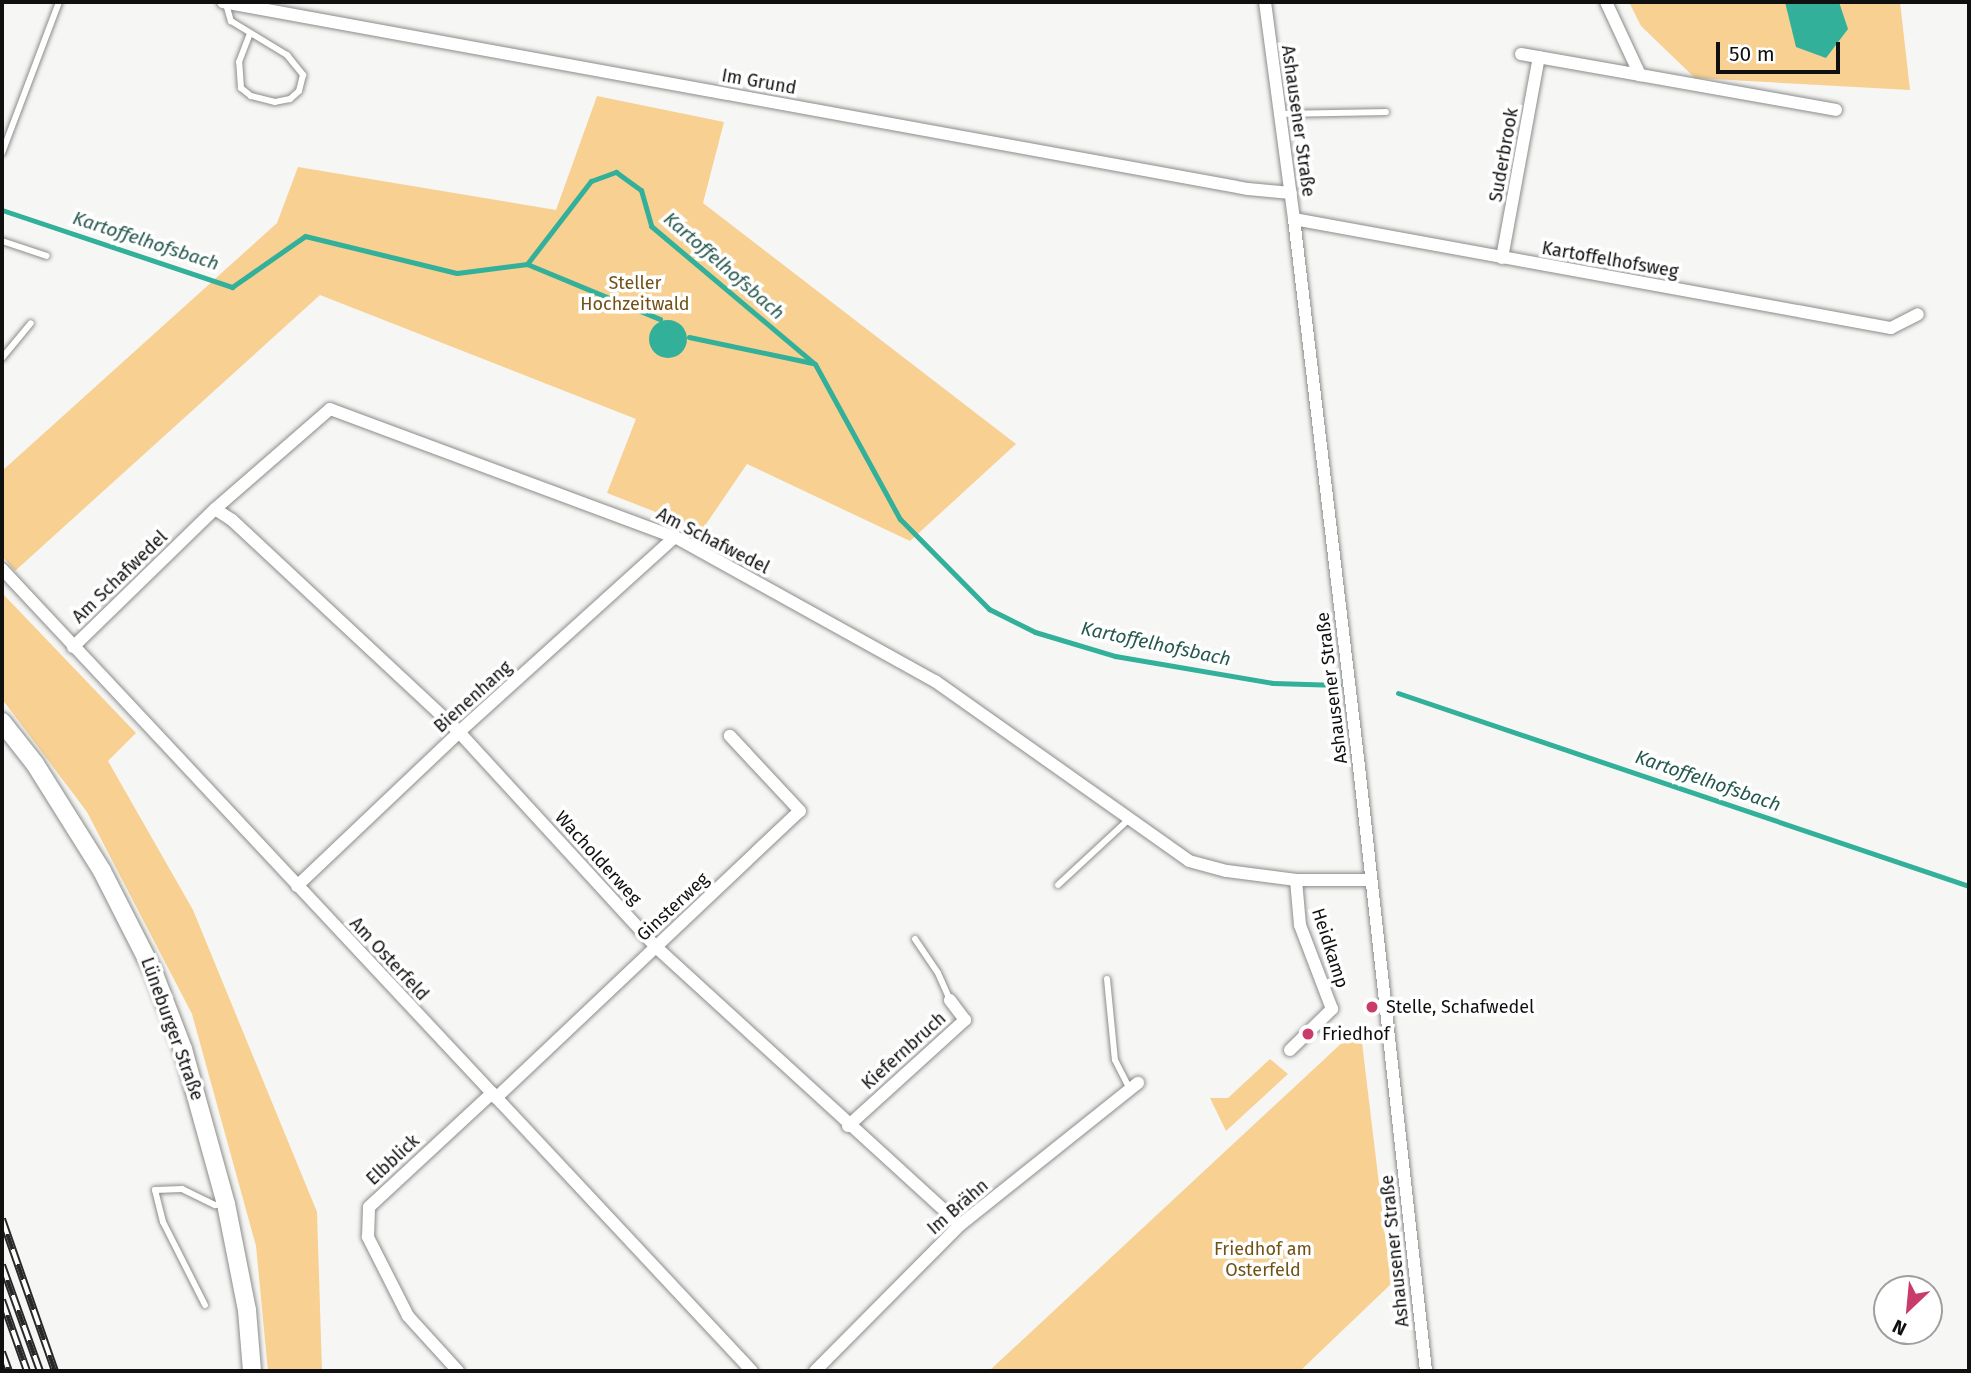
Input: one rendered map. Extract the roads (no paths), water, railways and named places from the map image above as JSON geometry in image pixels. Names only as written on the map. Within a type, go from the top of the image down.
[{"type":"main road","name":"Lüneburger Straße","points":[[2,722],[35,765],[102,871],[153,971],[183,1049],[226,1204],[247,1310],[252,1371]]},
{"type":"street","name":"Im Grund","points":[[224,2],[1248,189],[1290,193]]},
{"type":"street","name":"Ashausener Straße","points":[[1265,2],[1294,219],[1426,1371]]},
{"type":"street","points":[[1606,2],[1640,75]]},
{"type":"street","points":[[1521,54],[1836,110]]},
{"type":"street","name":"Suderbrook","points":[[1502,258],[1539,57]]},
{"type":"street","name":"Kartoffelhofsweg","points":[[1294,219],[1891,328],[1918,314]]},
{"type":"street","name":"Am Schafwedel","points":[[73,647],[215,509],[330,409],[675,537],[935,681],[1189,861],[1227,871],[1296,880],[1370,880]]},
{"type":"street","name":"Wacholderweg","points":[[215,509],[232,520],[459,732],[656,947],[848,1126],[960,1225]]},
{"type":"street","name":"Bienenhang","points":[[297,886],[459,732],[675,537]]},
{"type":"street","name":"Am Osterfeld","points":[[2,569],[752,1371]]},
{"type":"street","name":"Ginsterweg","points":[[494,1096],[800,811],[730,736]]},
{"type":"street","name":"Heidkamp","points":[[1290,1050],[1332,1009],[1300,925],[1296,880]]},
{"type":"street","name":"Kiefernbruch","points":[[848,1126],[965,1020],[950,1000]]},
{"type":"street","name":"Im Brähn","points":[[815,1371],[960,1225],[1134,1086]]},
{"type":"street","name":"Elbblick","points":[[458,1371],[408,1316],[368,1237],[369,1207],[494,1096]]},
{"type":"lane","points":[[2,153],[59,2]]},
{"type":"lane","points":[[224,2],[231,21],[287,55],[303,75],[299,91],[290,99],[275,102],[251,96],[240,88],[239,62],[250,34]]},
{"type":"lane","points":[[1279,114],[1386,113]]},
{"type":"lane","points":[[2,241],[47,256]]},
{"type":"lane","points":[[2,358],[31,323]]},
{"type":"lane","points":[[1058,885],[1130,818]]},
{"type":"lane","points":[[915,939],[938,973],[950,1000]]},
{"type":"lane","points":[[1107,979],[1115,1060],[1134,1086]]},
{"type":"lane","points":[[205,1305],[163,1222],[155,1190],[182,1189],[215,1205],[226,1204]]},
{"type":"waterway","name":"Kartoffelhofsbach","points":[[2,210],[232,287],[305,236],[457,273],[527,264],[591,181],[616,172],[641,190],[651,226],[815,364],[900,519],[989,609],[1035,632],[1115,656],[1273,683],[1339,685]]},
{"type":"waterway","points":[[527,264],[660,319]]},
{"type":"waterway","points":[[689,337],[812,363]]},
{"type":"waterway","name":"Kartoffelhofsbach","points":[[1398,693],[1969,886]]},
{"type":"railway","points":[[2,1219],[55,1371]]},
{"type":"railway","points":[[2,1265],[40,1371]]},
{"type":"railway","points":[[2,1300],[27,1371]]},
{"type":"railway","points":[[2,1352],[9,1371]]},
{"type":"place","name":"Stelle, Schafwedel","points":[[1372,1007]]},
{"type":"place","name":"Friedhof","points":[[1308,1034]]},
{"type":"park label","name":"Steller Hochzeitwald","points":[[635,294]]},
{"type":"park label","name":"Friedhof am Osterfeld","points":[[1263,1260]]}]
